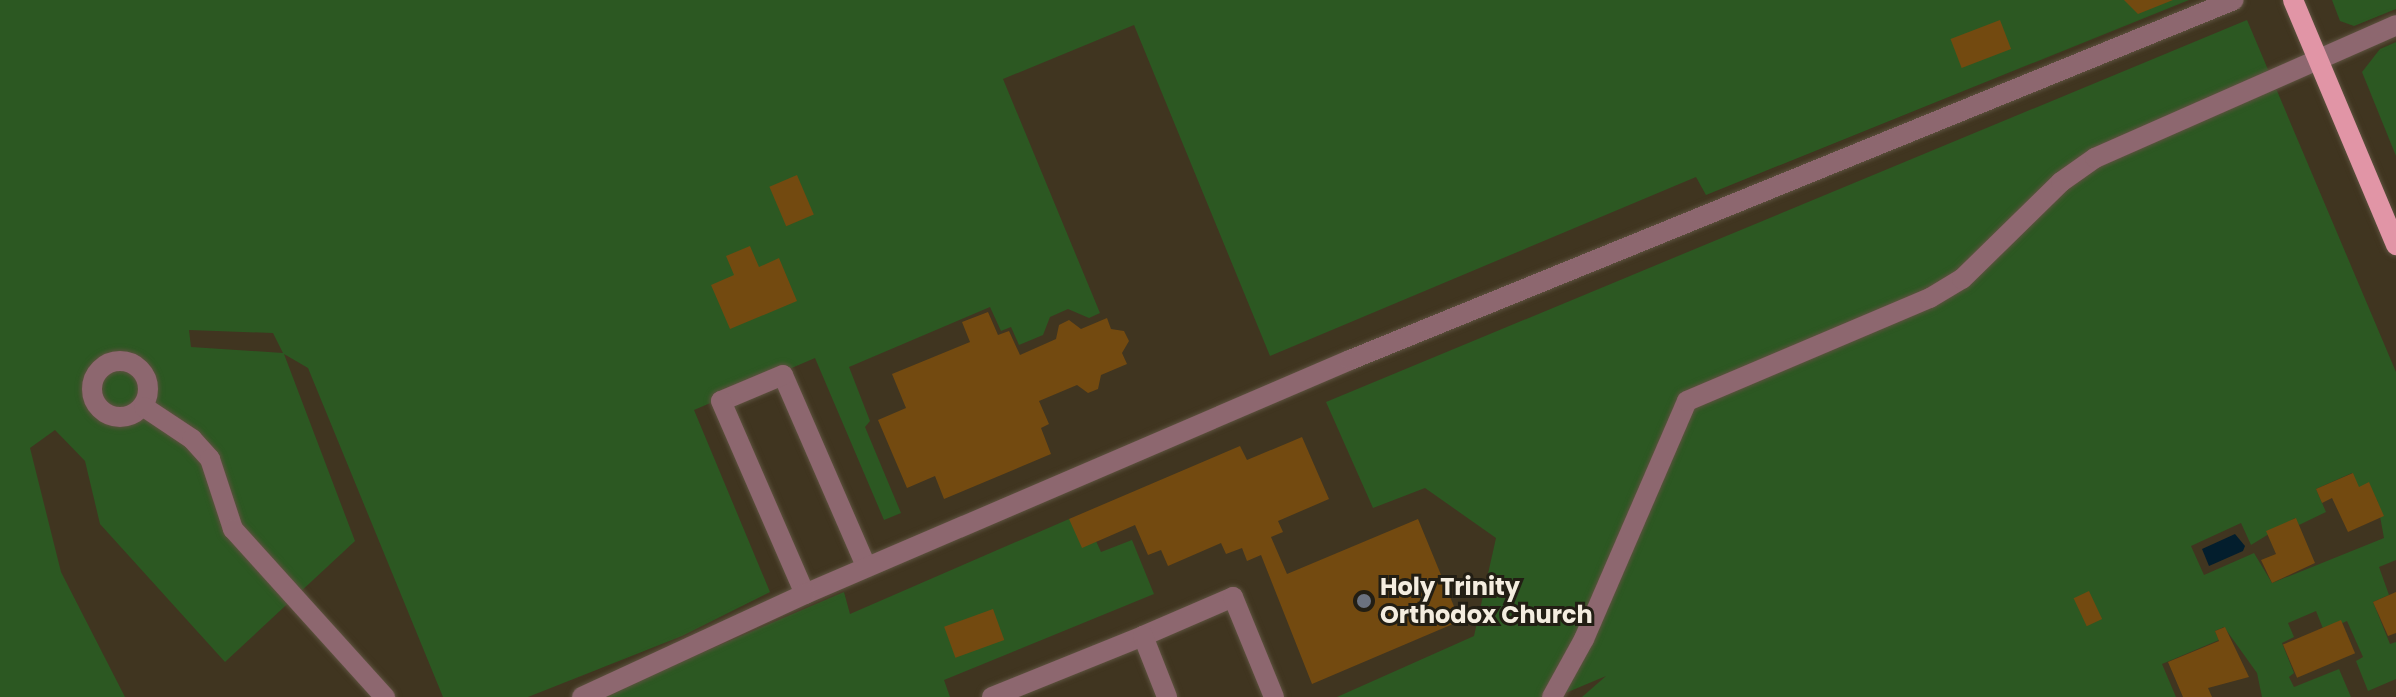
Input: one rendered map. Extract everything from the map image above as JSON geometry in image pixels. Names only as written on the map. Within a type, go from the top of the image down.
[{"type":"main road","points":[[2293,0],[2396,245]]},
{"type":"street","points":[[582,697],[866,566],[1350,360],[2234,0]]},
{"type":"street","points":[[1552,697],[1584,639],[1687,401],[1930,298],[1962,279],[2061,182],[2095,158],[2396,25]]},
{"type":"street","points":[[805,594],[721,401],[783,375],[866,566]]},
{"type":"street","points":[[144,407],[192,439],[210,459],[233,529],[385,697]]},
{"type":"street","points":[[992,697],[1233,597],[1274,697]]},
{"type":"street","points":[[1143,636],[1167,697]]},
{"type":"green space","points":[[0,0],[2189,0],[1706,195],[1696,177],[1270,356],[1134,25],[1003,79],[1100,313],[1089,318],[1068,309],[1050,317],[1043,335],[1019,345],[1011,327],[1001,331],[990,307],[849,367],[870,421],[865,427],[901,513],[884,520],[815,358],[694,410],[770,592],[682,636],[528,697],[443,697],[308,368],[284,354],[355,541],[225,662],[100,524],[85,461],[55,430],[30,448],[61,572],[125,697],[0,697]],"holes":[[[189,330],[273,333],[283,353],[191,347]]]},
{"type":"green space","points":[[2332,0],[2396,0],[2396,9],[2354,26],[2340,21]]},
{"type":"green space","points":[[2247,20],[2396,372],[2396,560],[2379,567],[2389,595],[2373,602],[2390,644],[2396,642],[2396,679],[2368,691],[2356,661],[2363,657],[2347,621],[2324,631],[2316,611],[2288,623],[2294,637],[2282,643],[2294,673],[2289,677],[2294,687],[2339,669],[2351,697],[2262,697],[2257,673],[2224,627],[2215,631],[2219,640],[2162,664],[2176,697],[1582,697],[1606,676],[1556,697],[1337,697],[1474,636],[1496,538],[1425,488],[1373,508],[1326,402]],"holes":[[[2352,473],[2360,494],[2377,500],[2384,538],[2272,583],[2254,553],[2204,575],[2191,546],[2241,523],[2251,545],[2295,518],[2299,525],[2326,512],[2316,489]]]},
{"type":"green space","points":[[2396,42],[2396,156],[2362,72],[2380,49]]},
{"type":"green space","points":[[1069,519],[1096,541],[1101,552],[1132,540],[1154,594],[944,680],[950,697],[598,697],[844,592],[850,614]]},
{"type":"water","points":[[2235,534],[2245,546],[2243,551],[2209,566],[2202,549]]},
{"type":"building","points":[[2124,0],[2173,0],[2138,14]]},
{"type":"building","points":[[2000,20],[2011,49],[1962,68],[1951,39]]},
{"type":"building","points":[[797,175],[814,215],[786,226],[769,187]]},
{"type":"building","points":[[750,246],[759,267],[779,258],[797,301],[730,329],[711,285],[734,275],[726,256]]},
{"type":"building","points":[[988,312],[998,335],[1009,331],[1020,355],[1056,339],[1059,325],[1069,320],[1081,329],[1107,318],[1111,329],[1124,331],[1129,341],[1122,353],[1127,364],[1101,375],[1098,389],[1088,393],[1077,385],[1039,401],[1049,424],[1041,428],[1051,454],[944,499],[935,476],[907,488],[878,420],[906,408],[892,374],[970,342],[962,322]]},
{"type":"building","points":[[1302,437],[1329,499],[1278,521],[1283,532],[1271,537],[1287,574],[1418,519],[1460,621],[1312,684],[1261,555],[1247,561],[1242,548],[1226,554],[1221,543],[1168,566],[1161,550],[1148,555],[1135,525],[1082,548],[1069,519],[1240,446],[1247,460]]},
{"type":"building","points":[[2353,473],[2359,487],[2369,482],[2384,516],[2348,532],[2332,498],[2322,503],[2316,489]]},
{"type":"building","points":[[2296,518],[2315,563],[2272,583],[2261,560],[2276,554],[2266,531]]},
{"type":"building","points":[[2089,591],[2102,619],[2087,626],[2074,598]]},
{"type":"building","points":[[2396,592],[2396,633],[2388,636],[2373,602]]},
{"type":"building","points":[[993,609],[1004,640],[955,658],[944,627]]},
{"type":"building","points":[[2341,620],[2355,653],[2297,678],[2283,645]]},
{"type":"building","points":[[2225,627],[2249,677],[2208,688],[2212,697],[2183,697],[2168,662],[2219,641],[2215,631]]},
{"type":"place","name":"Holy Trinity Orthodox Church","points":[[1364,601]]}]
